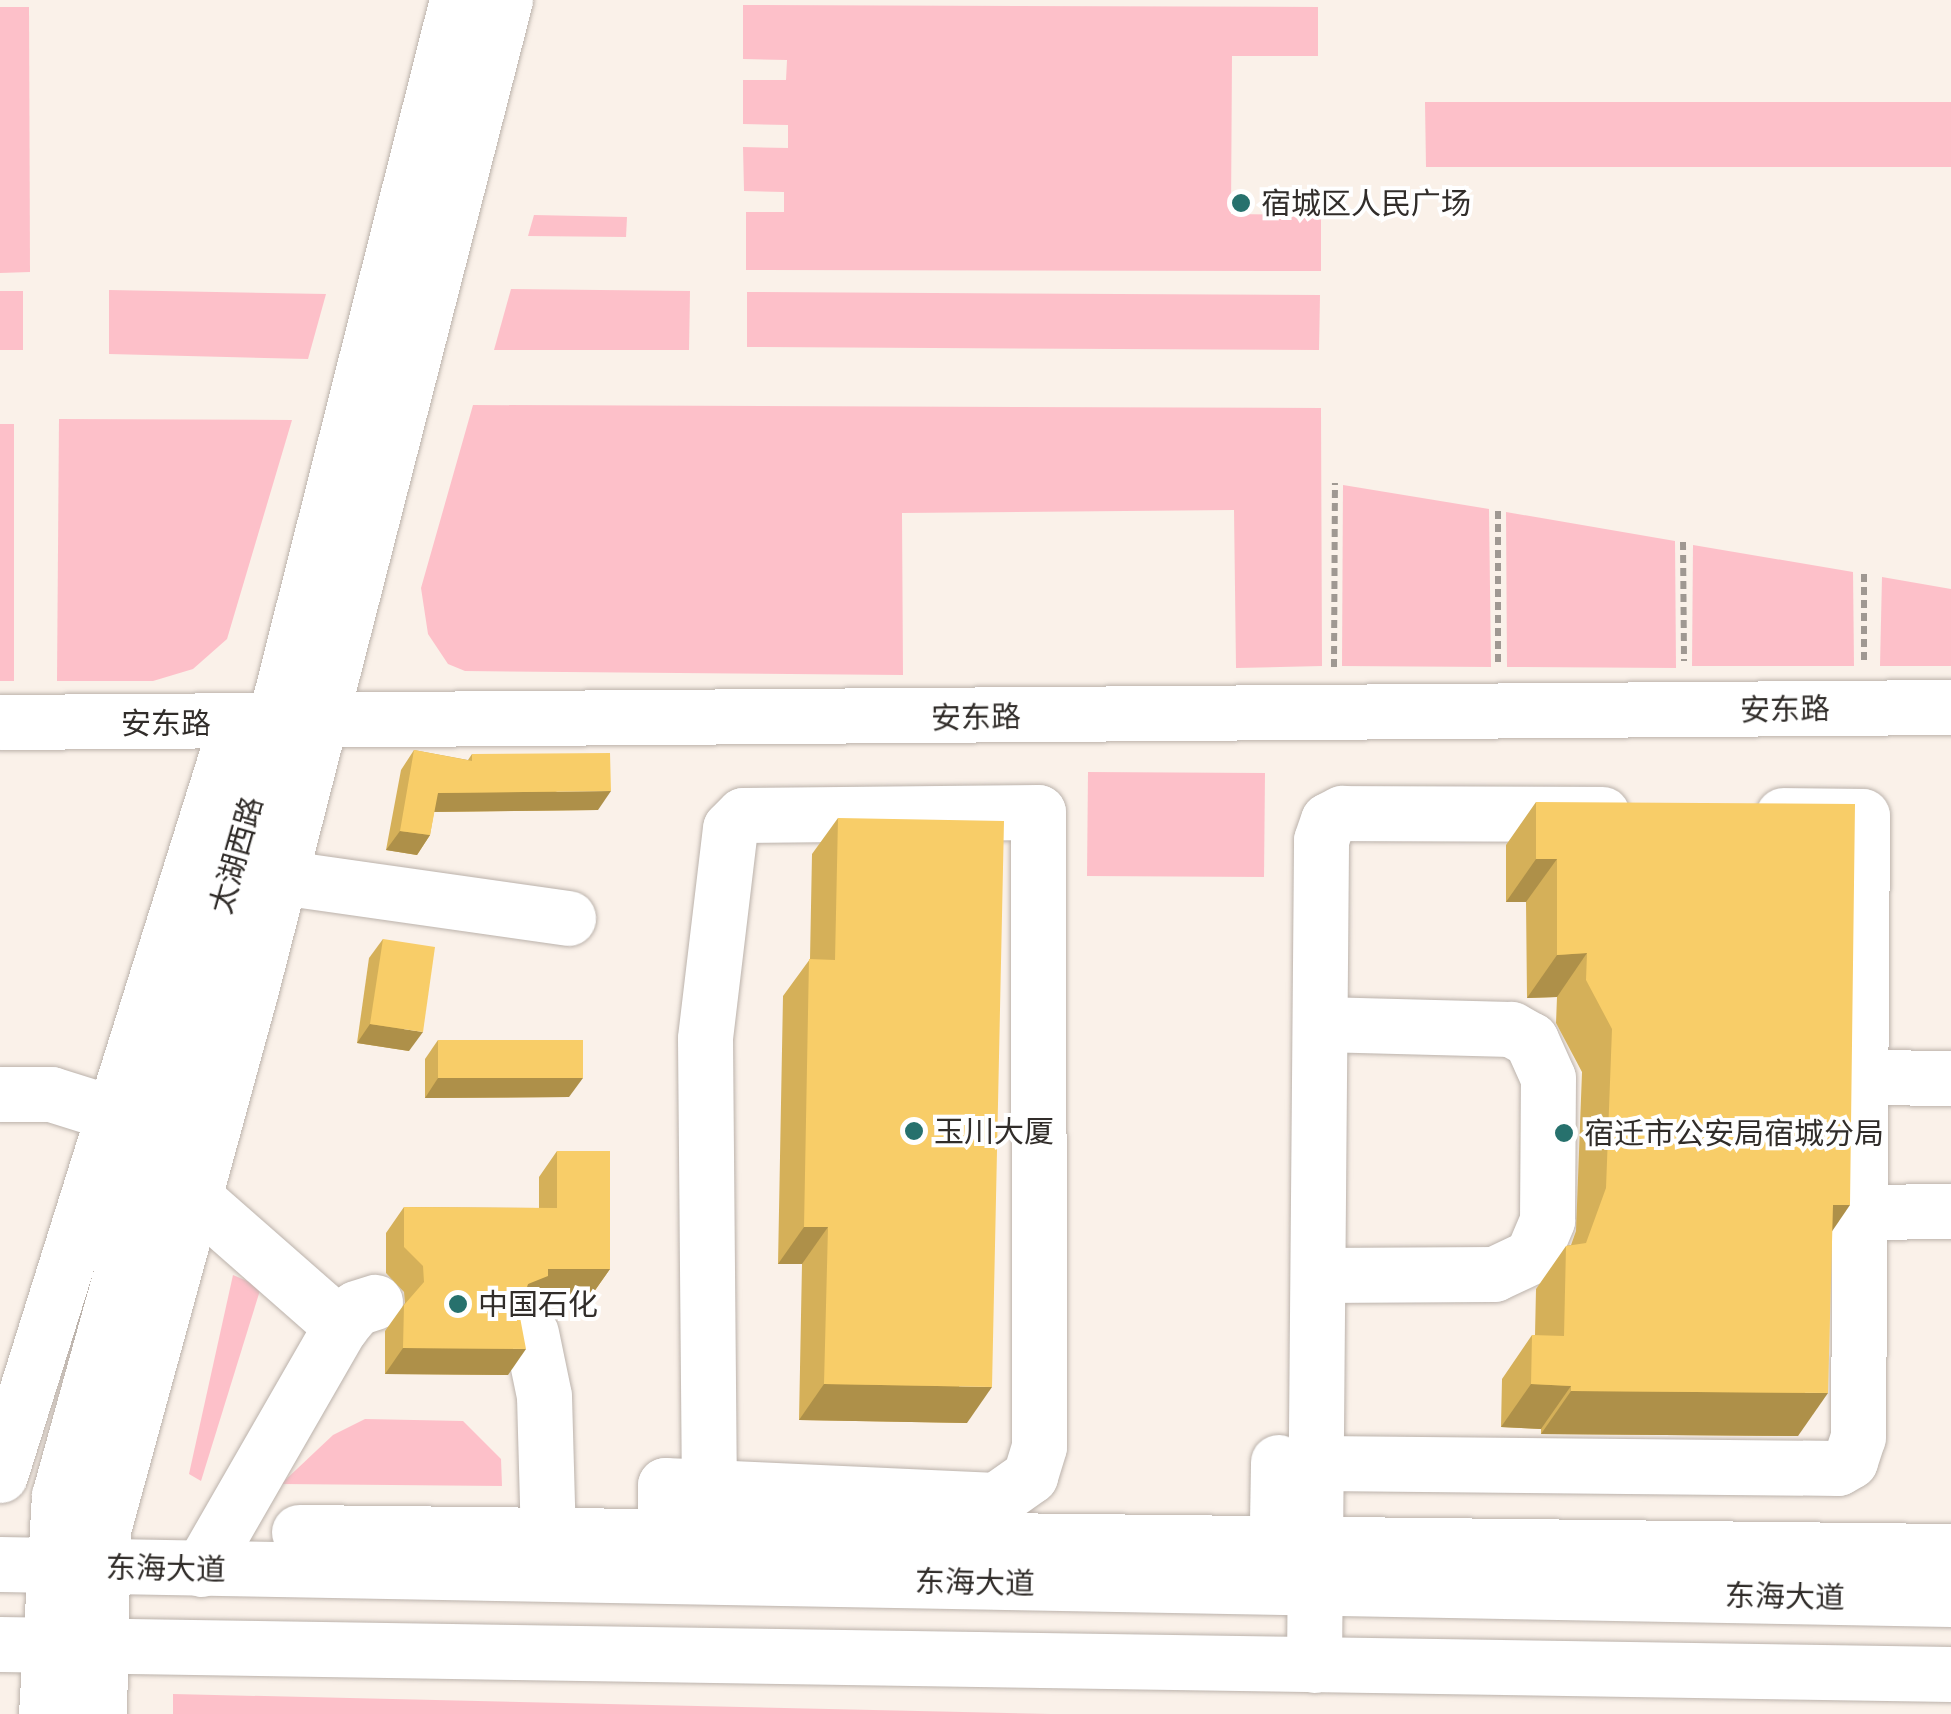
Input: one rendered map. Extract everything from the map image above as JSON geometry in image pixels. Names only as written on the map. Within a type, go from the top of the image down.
[{"type":"street","name":"太湖西路","points":[[46,1714],[49,1646],[64,1557],[194,1197],[280,877],[276,723],[457,0]]},
{"type":"street","name":"太湖西路","points":[[64,1557],[59,1496],[137,1120],[276,723],[505,0]]},
{"type":"street","name":"安东路","points":[[0,722],[1951,708]]},
{"type":"street","points":[[665,1536],[665,1485],[996,1500],[1030,1476],[1039,1446],[1038,812],[743,815],[730,828],[705,1039],[710,1487]]},
{"type":"street","points":[[1295,1665],[1299,1462],[1320,1276],[1321,840],[1328,820],[1342,813],[1650,815]]},
{"type":"street","points":[[1299,1462],[1838,1468],[1850,1461],[1858,1437],[1862,816],[1728,815]]},
{"type":"street","points":[[280,877],[568,918]]},
{"type":"street","points":[[1320,1024],[1511,1029],[1544,1057],[1548,1096],[1547,1220],[1532,1256],[1494,1274],[1320,1276]]},
{"type":"street","points":[[1861,1077],[1951,1078]]},
{"type":"street","points":[[0,1094],[51,1094],[137,1120],[0,1475]]},
{"type":"street","points":[[194,1197],[358,1314],[212,1550]]},
{"type":"street","points":[[1860,1212],[1951,1211]]},
{"type":"street","points":[[532,1333],[544,1396],[548,1554],[665,1536],[1297,1566],[1951,1551]]},
{"type":"street","name":"东海大道","points":[[64,1557],[212,1550],[1297,1566],[1951,1599]]},
{"type":"street","name":"太湖西路","points":[[49,1646],[99,1714]]},
{"type":"street","points":[[49,1646],[1951,1674]]},
{"type":"path","points":[[1334,713],[1335,483]]},
{"type":"path","points":[[1498,511],[1498,712]]},
{"type":"path","points":[[1683,542],[1684,710]]},
{"type":"path","points":[[1864,574],[1864,708]]},
{"type":"shaded area","points":[[743,5],[1318,7],[1318,56],[1232,56],[1231,214],[1321,215],[1321,271],[746,270],[746,212],[784,212],[784,192],[744,191],[743,147],[788,148],[788,125],[743,124],[743,80],[786,80],[787,60],[743,59]]},
{"type":"shaded area","points":[[0,7],[29,7],[30,272],[0,273]]},
{"type":"shaded area","points":[[1425,102],[1951,102],[1951,167],[1426,167]]},
{"type":"shaded area","points":[[534,215],[627,217],[626,237],[528,236]]},
{"type":"shaded area","points":[[511,289],[690,291],[689,350],[494,350]]},
{"type":"shaded area","points":[[109,290],[326,294],[308,359],[109,354]]},
{"type":"shaded area","points":[[0,291],[23,291],[23,350],[0,350]]},
{"type":"shaded area","points":[[747,292],[1320,295],[1319,350],[747,347]]},
{"type":"shaded area","points":[[473,405],[1321,408],[1322,666],[1236,668],[1234,510],[902,513],[903,675],[465,671],[448,664],[428,634],[421,588]]},
{"type":"shaded area","points":[[59,419],[292,420],[227,639],[193,669],[153,681],[57,681]]},
{"type":"shaded area","points":[[0,424],[14,424],[14,681],[0,681]]},
{"type":"shaded area","points":[[1343,485],[1489,509],[1491,667],[1342,666]]},
{"type":"shaded area","points":[[1506,512],[1675,541],[1676,668],[1507,667]]},
{"type":"shaded area","points":[[1693,545],[1853,572],[1854,666],[1692,666]]},
{"type":"shaded area","points":[[1882,577],[1951,589],[1951,666],[1880,666]]},
{"type":"shaded area","points":[[1088,772],[1265,773],[1264,877],[1087,876]]},
{"type":"shaded area","points":[[233,1275],[261,1287],[201,1481],[189,1474]]},
{"type":"shaded area","points":[[365,1419],[463,1421],[501,1459],[502,1486],[281,1484],[333,1435]]},
{"type":"shaded area","points":[[173,1694],[1051,1714],[173,1714]]},
{"type":"building","points":[[414,750],[472,761],[472,754],[610,753],[611,791],[438,793],[430,835],[400,831]]},
{"type":"building","points":[[1536,802],[1855,804],[1850,1205],[1833,1205],[1828,1393],[1571,1391],[1571,1386],[1531,1384],[1532,1335],[1564,1336],[1566,1246],[1586,1243],[1606,1188],[1612,1029],[1586,980],[1587,953],[1557,955],[1557,859],[1536,859]]},
{"type":"building","points":[[838,818],[1004,821],[992,1387],[824,1384],[828,1227],[804,1227],[809,959],[835,960]]},
{"type":"building","points":[[383,939],[435,947],[423,1032],[370,1024]]},
{"type":"building","points":[[438,1040],[583,1040],[583,1078],[438,1078]]},
{"type":"building","points":[[557,1151],[610,1151],[610,1269],[548,1269],[548,1276],[528,1284],[519,1312],[526,1349],[403,1348],[404,1305],[424,1282],[423,1266],[404,1247],[404,1207],[557,1208]]},
{"type":"place","name":"宿城区人民广场","points":[[1241,203]]},
{"type":"place","name":"玉川大厦","points":[[914,1131]]},
{"type":"place","name":"宿迁市公安局宿城分局","points":[[1564,1133]]},
{"type":"place","name":"中国石化","points":[[458,1304]]}]
